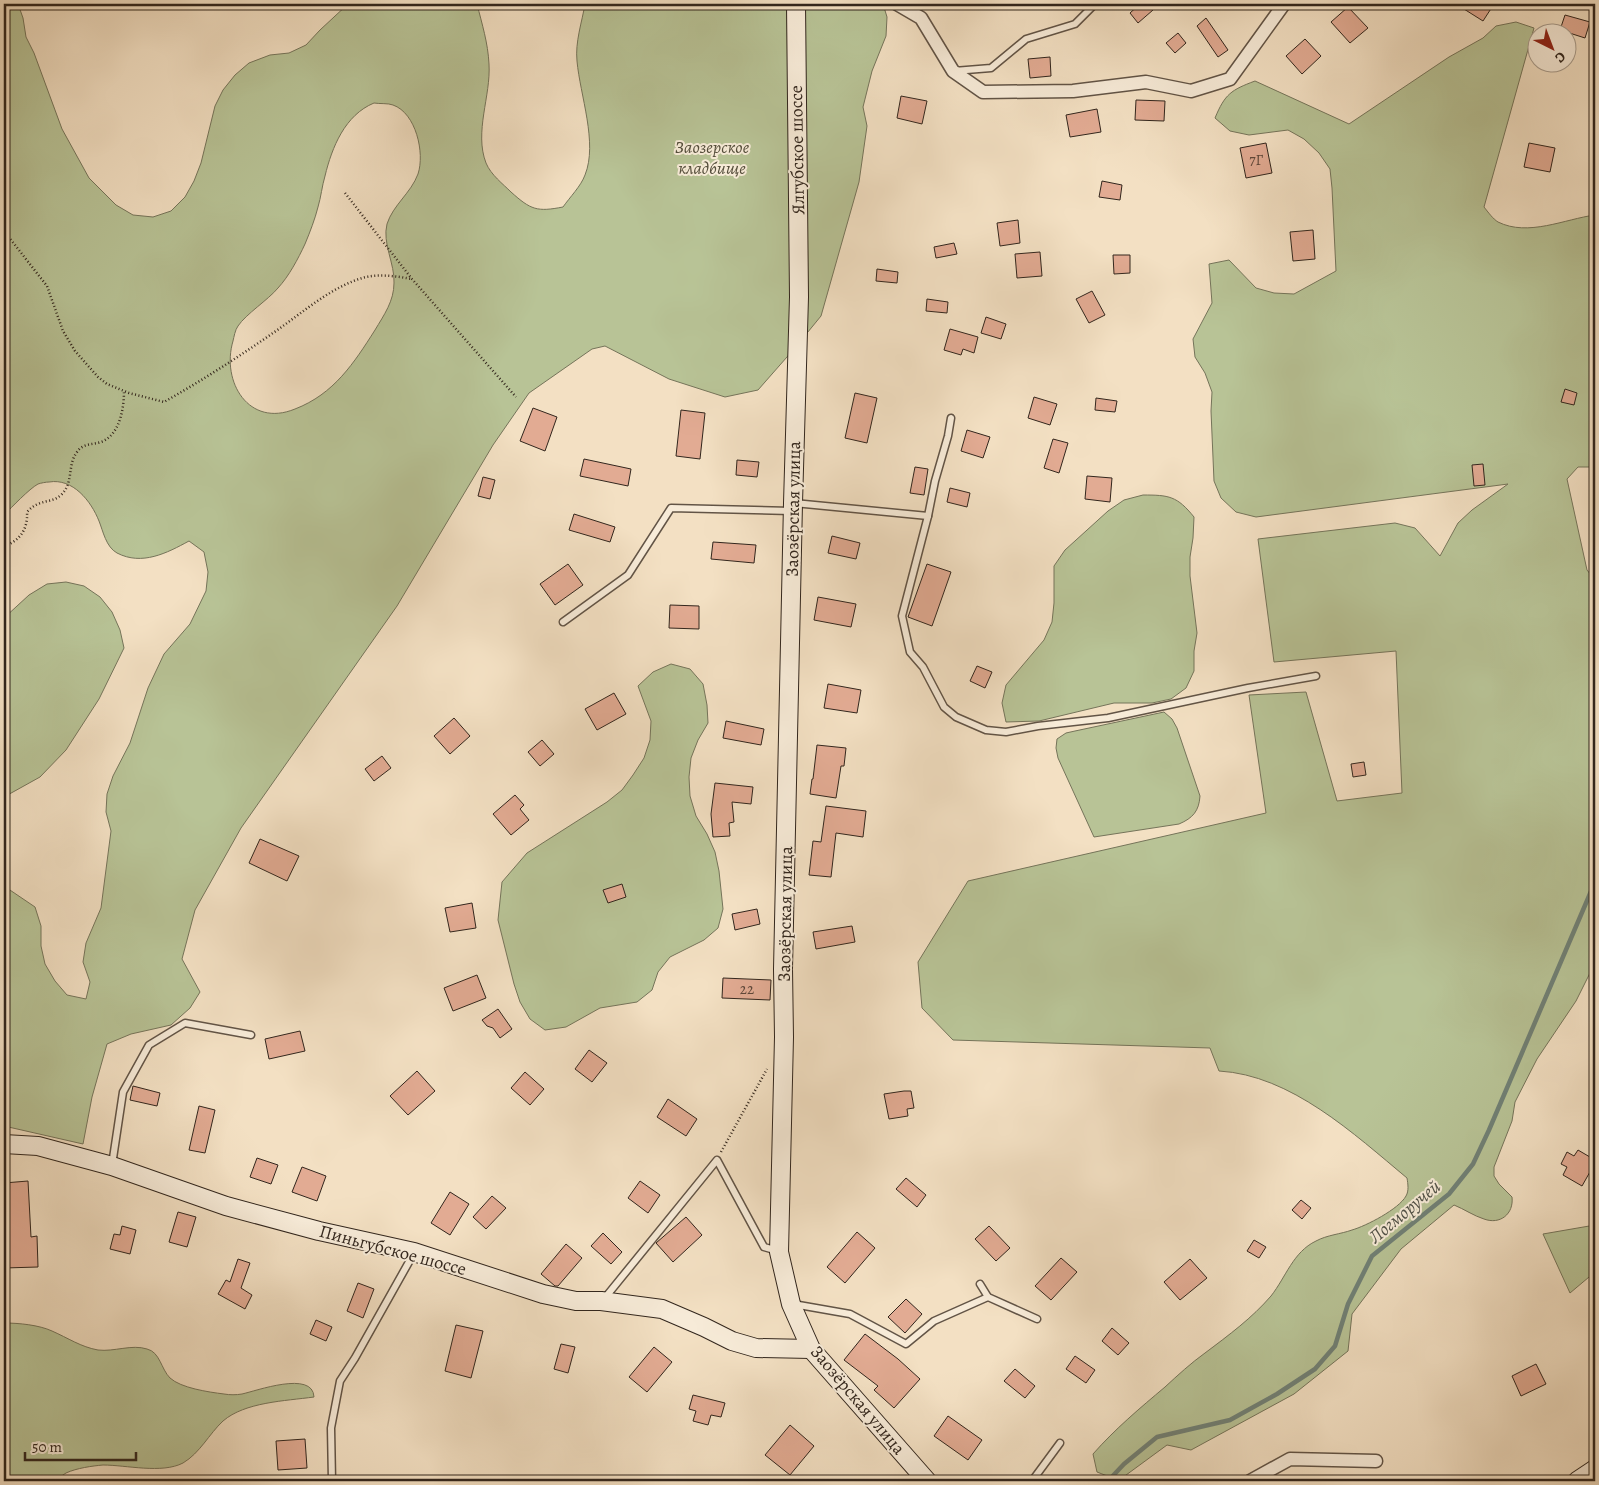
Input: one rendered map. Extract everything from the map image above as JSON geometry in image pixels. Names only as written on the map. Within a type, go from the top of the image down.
[{"type":"street","name":"Ялгубское шоссе","points":[[796,4],[799,297]]},
{"type":"street","points":[[898,4],[921,18],[953,71],[983,92],[1073,91],[1146,82],[1191,91],[1230,79],[1284,4]]},
{"type":"street","name":"Заозёрская улица","points":[[799,297],[783,969],[784,1037],[779,1252],[792,1304],[811,1349],[927,1481]]},
{"type":"street","name":"Пиньгубское шоссе","points":[[4,1144],[38,1146],[112,1166],[226,1206],[319,1231],[414,1252],[543,1294],[576,1301],[662,1309],[732,1341],[756,1348],[811,1349]]},
{"type":"street","points":[[1250,1481],[1290,1459],[1376,1461]]},
{"type":"street","points":[[1577,1481],[1595,1469]]},
{"type":"lane","points":[[953,71],[991,68],[1026,39],[1075,24],[1095,4]]},
{"type":"lane","points":[[951,418],[902,616],[910,652],[923,667],[944,707],[956,717],[986,730],[1006,732],[1038,726],[1094,720],[1316,676]]},
{"type":"lane","points":[[563,622],[628,575],[671,508],[793,507],[928,516]]},
{"type":"lane","points":[[112,1166],[123,1092],[149,1046],[185,1023],[251,1035]]},
{"type":"lane","points":[[601,1302],[717,1160],[764,1247],[779,1252]]},
{"type":"lane","points":[[332,1481],[331,1428],[340,1381],[355,1358],[414,1252]]},
{"type":"lane","points":[[980,1284],[988,1297],[1037,1319]]},
{"type":"lane","points":[[792,1304],[850,1314],[906,1344],[934,1321],[988,1297]]},
{"type":"lane","points":[[1032,1481],[1060,1443]]},
{"type":"path","points":[[345,193],[412,279],[516,397]]},
{"type":"path","points":[[4,231],[47,286],[63,331],[75,351],[98,377],[107,384],[124,391],[164,402],[200,382],[273,333],[319,299],[350,282],[372,276],[395,276],[412,279]]},
{"type":"path","points":[[4,546],[16,540],[24,532],[28,520],[27,512],[31,508],[41,501],[52,499],[62,494],[69,484],[73,461],[78,450],[88,444],[100,443],[110,436],[122,415],[124,391]]},
{"type":"path","points":[[717,1160],[771,1062]]},
{"type":"green space","name":"Заозерское кладбище","points":[[4,4],[18,4],[23,18],[26,37],[34,53],[62,129],[89,178],[116,205],[133,215],[153,217],[171,211],[185,197],[201,163],[215,106],[223,90],[235,75],[249,63],[270,55],[289,53],[306,45],[348,4],[477,4],[486,41],[489,64],[488,89],[482,126],[483,151],[486,163],[497,179],[524,203],[535,208],[547,209],[563,207],[581,183],[589,162],[589,134],[577,61],[578,39],[585,4],[883,4],[887,17],[886,36],[872,71],[863,107],[867,126],[859,182],[821,316],[758,390],[725,397],[669,379],[605,346],[592,349],[529,393],[493,445],[397,606],[241,828],[195,910],[182,959],[200,992],[190,1008],[171,1025],[131,1034],[107,1044],[92,1097],[83,1144],[4,1126],[4,886],[35,907],[41,926],[41,946],[45,964],[55,981],[67,995],[86,999],[90,982],[83,962],[86,943],[101,908],[111,831],[106,812],[107,794],[113,776],[130,743],[148,688],[164,654],[190,624],[206,591],[208,572],[204,552],[189,541],[172,550],[145,558],[126,557],[117,553],[110,547],[96,513],[86,499],[80,492],[66,484],[46,482],[34,486],[4,515]],"holes":[[[374,103],[393,105],[401,109],[408,116],[417,135],[420,155],[420,165],[415,181],[393,211],[387,224],[386,239],[394,276],[394,290],[388,308],[351,366],[332,386],[309,403],[295,409],[279,413],[264,412],[252,407],[242,398],[235,386],[231,372],[230,356],[235,331],[242,321],[274,293],[290,273],[312,225],[336,143],[355,115]]]},
{"type":"green space","points":[[1516,22],[1526,25],[1526,57],[1484,207],[1498,222],[1522,228],[1546,226],[1595,215],[1595,467],[1578,467],[1567,479],[1587,570],[1595,580],[1595,963],[1576,1001],[1537,1059],[1515,1102],[1512,1121],[1494,1167],[1494,1176],[1512,1197],[1511,1208],[1505,1217],[1495,1220],[1484,1219],[1454,1205],[1401,1249],[1352,1314],[1348,1351],[1294,1394],[1191,1450],[1167,1445],[1122,1478],[1115,1479],[1097,1472],[1093,1454],[1101,1445],[1185,1369],[1256,1312],[1271,1296],[1296,1258],[1308,1246],[1325,1237],[1365,1225],[1397,1206],[1407,1194],[1407,1178],[1343,1126],[1296,1095],[1271,1083],[1246,1075],[1219,1071],[1210,1048],[953,1040],[922,1008],[918,962],[968,881],[1266,813],[1249,695],[1306,692],[1337,801],[1402,793],[1396,651],[1274,662],[1258,539],[1395,523],[1415,528],[1440,556],[1458,523],[1472,510],[1508,484],[1256,517],[1236,512],[1221,498],[1214,481],[1212,392],[1205,373],[1195,357],[1193,339],[1212,303],[1209,264],[1229,260],[1256,288],[1274,293],[1294,294],[1336,271],[1330,169],[1319,153],[1304,139],[1288,130],[1249,135],[1230,131],[1215,118],[1222,103],[1234,90],[1255,81],[1349,124],[1449,57],[1483,38],[1496,26]]},
{"type":"green space","points":[[1143,495],[1160,495],[1172,498],[1183,505],[1194,517],[1190,576],[1197,633],[1194,651],[1194,671],[1186,688],[1171,699],[1152,703],[1114,703],[1039,721],[1006,722],[1002,703],[1006,685],[1044,640],[1052,622],[1054,566],[1065,550],[1108,511],[1124,500]]},
{"type":"green space","points":[[66,582],[84,586],[100,597],[112,612],[120,630],[124,648],[99,699],[66,750],[40,777],[4,797],[4,618],[29,595],[47,584]]},
{"type":"green space","points":[[671,664],[690,669],[703,684],[707,705],[708,723],[698,740],[691,758],[689,777],[690,796],[696,816],[715,852],[719,871],[723,909],[718,928],[704,940],[670,957],[658,972],[652,990],[637,1002],[600,1008],[566,1027],[545,1030],[530,1019],[520,1002],[514,984],[498,920],[502,882],[527,853],[607,802],[622,790],[644,758],[650,740],[651,721],[638,686],[653,672]]},
{"type":"green space","points":[[1164,712],[1172,719],[1177,728],[1200,796],[1197,810],[1192,816],[1179,824],[1094,837],[1058,758],[1057,739],[1066,733]]},
{"type":"green space","points":[[1595,1225],[1595,1272],[1570,1293],[1543,1234]]},
{"type":"green space","points":[[4,1323],[41,1327],[92,1349],[110,1350],[135,1347],[147,1349],[158,1357],[170,1378],[195,1389],[235,1395],[294,1383],[311,1389],[314,1397],[266,1403],[242,1410],[223,1421],[189,1459],[174,1466],[144,1468],[103,1465],[75,1470],[48,1482],[4,1481]]},
{"type":"building","points":[[1140,4],[1148,4],[1153,10],[1138,23],[1130,13]]},
{"type":"building","points":[[1456,4],[1494,4],[1483,21]]},
{"type":"building","points":[[1348,7],[1368,28],[1350,43],[1331,22]]},
{"type":"building","points":[[1565,15],[1590,22],[1585,38],[1576,35],[1576,22],[1563,22]]},
{"type":"building","points":[[1206,18],[1228,50],[1218,57],[1197,26]]},
{"type":"building","points":[[1178,33],[1186,43],[1175,53],[1166,43]]},
{"type":"building","points":[[1305,39],[1321,56],[1302,74],[1286,56]]},
{"type":"building","points":[[1050,57],[1051,76],[1030,78],[1028,59]]},
{"type":"building","points":[[901,96],[927,101],[922,124],[897,118]]},
{"type":"building","points":[[1136,100],[1165,101],[1164,121],[1135,120]]},
{"type":"building","points":[[1097,109],[1101,132],[1070,137],[1066,115]]},
{"type":"building","points":[[1266,143],[1272,173],[1246,178],[1240,148]]},
{"type":"building","points":[[1529,143],[1555,148],[1550,172],[1524,167]]},
{"type":"building","points":[[1102,181],[1122,185],[1120,200],[1099,197]]},
{"type":"building","points":[[1018,220],[1020,243],[1000,246],[997,223]]},
{"type":"building","points":[[1313,230],[1315,259],[1293,261],[1290,232]]},
{"type":"building","points":[[954,243],[957,254],[936,258],[934,247]]},
{"type":"building","points":[[1040,252],[1042,276],[1017,278],[1015,254]]},
{"type":"building","points":[[1113,255],[1130,255],[1130,273],[1114,274]]},
{"type":"building","points":[[877,269],[898,272],[897,283],[876,281]]},
{"type":"building","points":[[1092,291],[1105,315],[1089,323],[1076,299]]},
{"type":"building","points":[[927,299],[948,302],[947,313],[926,311]]},
{"type":"building","points":[[986,317],[1006,324],[1001,339],[981,333]]},
{"type":"building","points":[[950,329],[978,337],[974,353],[963,349],[961,355],[944,350]]},
{"type":"building","points":[[1565,389],[1577,393],[1574,405],[1561,402]]},
{"type":"building","points":[[855,393],[877,398],[867,443],[845,438]]},
{"type":"building","points":[[1034,397],[1057,404],[1050,425],[1028,418]]},
{"type":"building","points":[[1096,398],[1117,401],[1115,412],[1095,410]]},
{"type":"building","points":[[533,408],[557,417],[545,451],[520,441]]},
{"type":"building","points":[[681,410],[705,413],[700,459],[676,456]]},
{"type":"building","points":[[967,430],[990,437],[983,458],[961,451]]},
{"type":"building","points":[[1053,439],[1068,443],[1059,473],[1044,468]]},
{"type":"building","points":[[584,459],[631,469],[628,486],[580,476]]},
{"type":"building","points":[[737,460],[759,462],[757,477],[736,475]]},
{"type":"building","points":[[1483,464],[1485,485],[1474,486],[1472,465]]},
{"type":"building","points":[[915,467],[928,469],[924,495],[910,493]]},
{"type":"building","points":[[1087,476],[1112,478],[1110,502],[1085,499]]},
{"type":"building","points":[[483,477],[495,480],[490,499],[478,496]]},
{"type":"building","points":[[950,488],[970,493],[967,507],[947,502]]},
{"type":"building","points":[[574,514],[615,527],[610,542],[569,530]]},
{"type":"building","points":[[832,536],[860,543],[856,559],[828,553]]},
{"type":"building","points":[[713,542],[756,545],[754,563],[711,559]]},
{"type":"building","points":[[568,564],[583,585],[555,605],[540,584]]},
{"type":"building","points":[[927,564],[951,572],[932,626],[908,617]]},
{"type":"building","points":[[818,597],[856,604],[851,627],[814,620]]},
{"type":"building","points":[[670,605],[699,606],[699,629],[669,628]]},
{"type":"building","points":[[977,666],[992,672],[985,688],[970,681]]},
{"type":"building","points":[[828,684],[861,690],[857,713],[824,708]]},
{"type":"building","points":[[614,693],[626,714],[597,730],[585,709]]},
{"type":"building","points":[[454,718],[470,736],[450,754],[434,736]]},
{"type":"building","points":[[726,721],[764,729],[761,745],[723,738]]},
{"type":"building","points":[[542,740],[554,754],[540,766],[528,752]]},
{"type":"building","points":[[817,745],[846,748],[844,766],[841,766],[836,798],[810,794]]},
{"type":"building","points":[[382,756],[391,768],[374,781],[365,769]]},
{"type":"building","points":[[1364,762],[1366,775],[1353,777],[1351,764]]},
{"type":"building","points":[[715,783],[753,787],[751,804],[732,802],[734,822],[729,823],[730,836],[713,837],[711,814]]},
{"type":"building","points":[[515,795],[524,805],[520,809],[529,820],[511,835],[493,814]]},
{"type":"building","points":[[826,806],[866,811],[863,837],[836,833],[831,877],[809,875],[813,841],[821,842]]},
{"type":"building","points":[[260,839],[299,856],[287,881],[249,863]]},
{"type":"building","points":[[622,884],[626,897],[608,903],[603,890]]},
{"type":"building","points":[[472,903],[476,928],[450,932],[445,908]]},
{"type":"building","points":[[757,909],[760,924],[735,930],[732,914]]},
{"type":"building","points":[[852,926],[855,942],[816,949],[813,932]]},
{"type":"building","points":[[477,975],[486,998],[453,1011],[444,988]]},
{"type":"building","points":[[723,978],[771,980],[770,1000],[722,998]]},
{"type":"building","points":[[498,1009],[512,1029],[500,1038],[493,1028],[487,1026],[482,1020]]},
{"type":"building","points":[[300,1031],[305,1051],[269,1059],[265,1039]]},
{"type":"building","points":[[589,1050],[607,1063],[592,1082],[575,1069]]},
{"type":"building","points":[[417,1071],[435,1091],[408,1115],[390,1096]]},
{"type":"building","points":[[525,1072],[544,1089],[530,1105],[511,1088]]},
{"type":"building","points":[[133,1086],[160,1093],[157,1106],[130,1100]]},
{"type":"building","points":[[911,1091],[914,1108],[907,1109],[908,1116],[889,1119],[884,1094]]},
{"type":"building","points":[[668,1099],[697,1119],[686,1136],[657,1117]]},
{"type":"building","points":[[199,1106],[215,1110],[205,1153],[189,1150]]},
{"type":"building","points":[[1578,1150],[1595,1160],[1582,1186],[1563,1175],[1567,1167],[1561,1164],[1567,1152],[1574,1156]]},
{"type":"building","points":[[257,1158],[278,1165],[271,1184],[250,1177]]},
{"type":"building","points":[[302,1167],[326,1176],[317,1201],[292,1192]]},
{"type":"building","points":[[906,1178],[926,1195],[917,1207],[896,1189]]},
{"type":"building","points":[[28,1181],[31,1237],[37,1236],[38,1267],[4,1268],[4,1183]]},
{"type":"building","points":[[640,1181],[660,1195],[648,1213],[628,1198]]},
{"type":"building","points":[[450,1192],[469,1204],[450,1235],[431,1223]]},
{"type":"building","points":[[492,1196],[506,1208],[486,1229],[473,1217]]},
{"type":"building","points":[[1301,1200],[1311,1208],[1302,1219],[1292,1210]]},
{"type":"building","points":[[178,1212],[196,1217],[187,1247],[169,1242]]},
{"type":"building","points":[[686,1217],[702,1235],[673,1262],[656,1243]]},
{"type":"building","points":[[122,1226],[136,1230],[130,1254],[110,1249],[114,1234],[120,1235]]},
{"type":"building","points":[[989,1226],[1010,1248],[996,1261],[975,1239]]},
{"type":"building","points":[[857,1232],[875,1248],[845,1283],[827,1267]]},
{"type":"building","points":[[603,1233],[622,1252],[611,1264],[591,1246]]},
{"type":"building","points":[[1254,1240],[1266,1247],[1259,1258],[1247,1251]]},
{"type":"building","points":[[566,1244],[582,1258],[558,1286],[555,1286],[541,1274]]},
{"type":"building","points":[[1061,1258],[1077,1272],[1051,1300],[1035,1286]]},
{"type":"building","points":[[238,1259],[250,1263],[241,1288],[252,1295],[245,1309],[218,1294],[226,1280],[230,1282]]},
{"type":"building","points":[[1190,1259],[1207,1278],[1180,1300],[1164,1282]]},
{"type":"building","points":[[358,1283],[374,1289],[363,1318],[347,1311]]},
{"type":"building","points":[[906,1299],[922,1314],[905,1333],[888,1317]]},
{"type":"building","points":[[316,1320],[332,1327],[326,1341],[310,1334]]},
{"type":"building","points":[[456,1325],[483,1331],[471,1378],[445,1371]]},
{"type":"building","points":[[1112,1328],[1129,1343],[1118,1355],[1102,1341]]},
{"type":"building","points":[[865,1334],[898,1359],[920,1379],[894,1408],[874,1390],[878,1386],[844,1360]]},
{"type":"building","points":[[561,1344],[575,1347],[568,1373],[554,1369]]},
{"type":"building","points":[[654,1347],[672,1362],[647,1392],[629,1377]]},
{"type":"building","points":[[1075,1356],[1095,1370],[1086,1383],[1066,1369]]},
{"type":"building","points":[[1536,1364],[1546,1384],[1521,1396],[1512,1376]]},
{"type":"building","points":[[1015,1369],[1035,1386],[1025,1398],[1004,1381]]},
{"type":"building","points":[[693,1395],[725,1403],[721,1417],[711,1415],[708,1425],[693,1421],[696,1411],[689,1409]]},
{"type":"building","points":[[948,1416],[982,1440],[968,1460],[934,1436]]},
{"type":"building","points":[[790,1425],[814,1446],[790,1475],[765,1455]]},
{"type":"building","points":[[305,1439],[307,1468],[278,1470],[276,1441]]},
{"type":"waterway","name":"Логморучей","points":[[1108,1481],[1124,1464],[1157,1437],[1230,1420],[1277,1394],[1315,1369],[1335,1346],[1348,1304],[1372,1256],[1449,1194],[1473,1164],[1595,882]]}]
